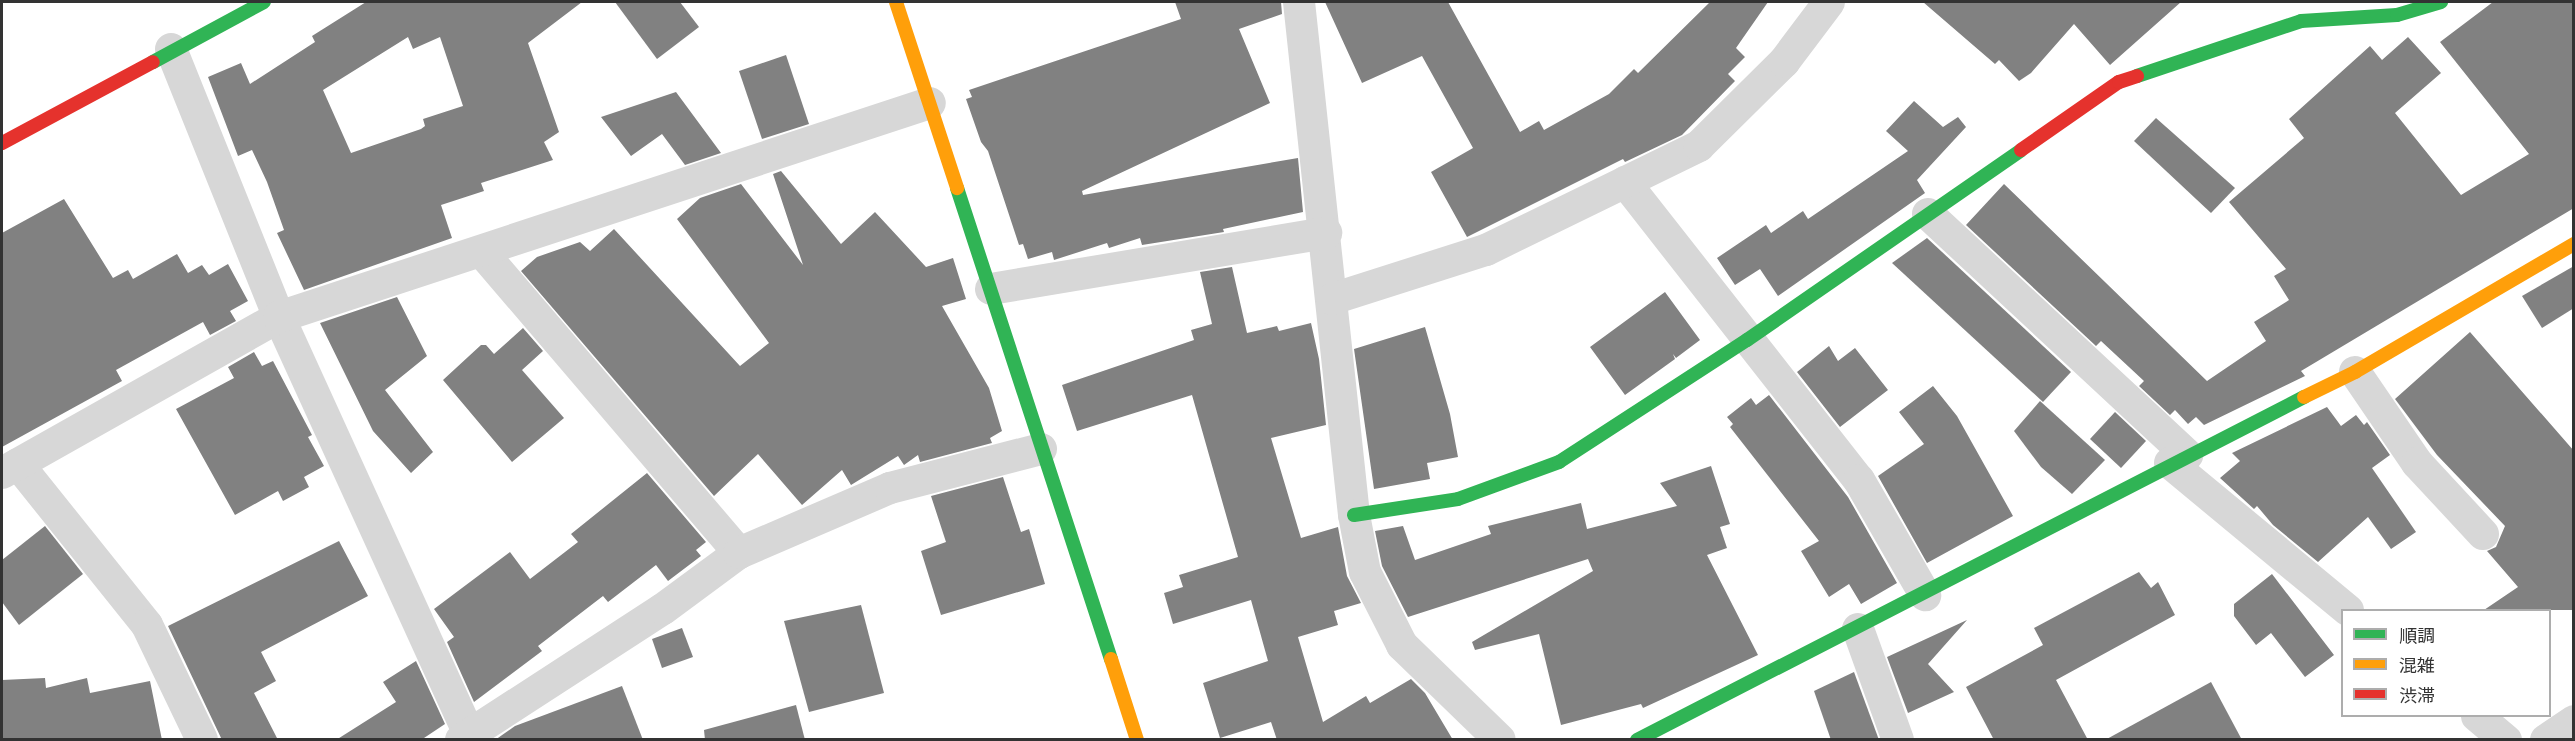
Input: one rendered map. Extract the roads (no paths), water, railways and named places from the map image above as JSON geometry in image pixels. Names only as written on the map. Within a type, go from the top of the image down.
[{"type":"street","points":[[2,143],[171,50],[264,2]]},
{"type":"street","points":[[896,2],[1137,740]]},
{"type":"street","points":[[1299,2],[1326,233],[1354,514],[1365,572],[1402,645],[1500,740]]},
{"type":"street","points":[[1332,298],[1486,250],[1699,146],[1784,62],[1829,2]]},
{"type":"street","points":[[1354,514],[1458,499],[1559,462],[1747,340],[2119,82],[2301,21],[2397,15],[2441,2]]},
{"type":"street","points":[[171,50],[279,317],[465,737],[663,609],[739,553],[890,488],[1041,449]]},
{"type":"street","points":[[202,740],[147,625],[10,468],[279,317],[930,103]]},
{"type":"street","points":[[1625,182],[1859,480],[1925,595]]},
{"type":"street","points":[[1928,214],[2178,459],[2347,609]]},
{"type":"street","points":[[991,289],[1326,233]]},
{"type":"street","points":[[1650,737],[1925,595],[2178,459],[2355,372],[2574,244]]},
{"type":"street","points":[[482,252],[739,553]]},
{"type":"street","points":[[2355,372],[2417,463],[2483,534]]},
{"type":"street","points":[[1858,629],[1898,740]]},
{"type":"street","points":[[2478,717],[2506,740]]},
{"type":"street","points":[[2546,740],[2574,721]]}]
